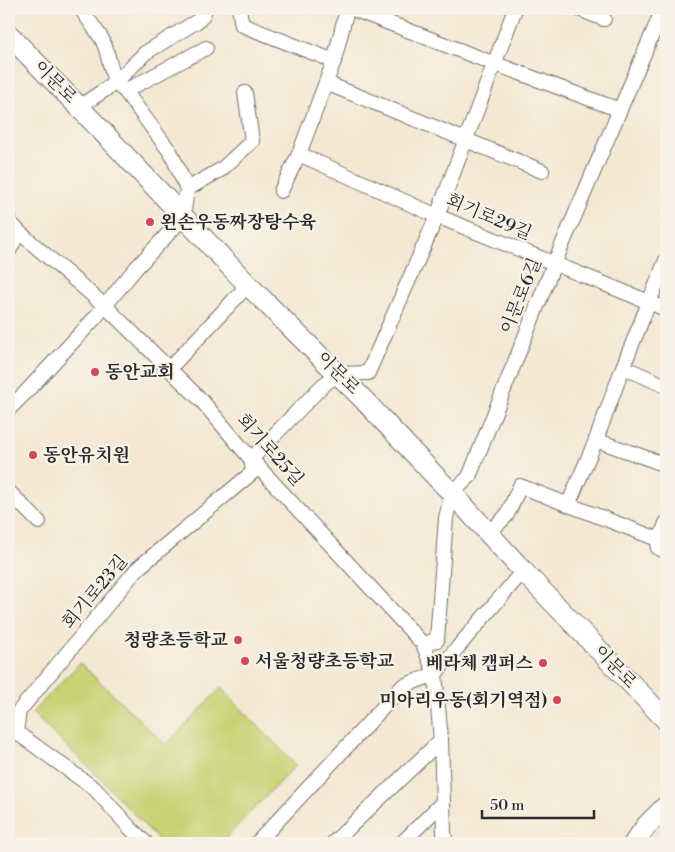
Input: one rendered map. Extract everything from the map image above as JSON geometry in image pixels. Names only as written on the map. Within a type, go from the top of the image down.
[{"type":"main road","name":"이문로","points":[[11,44],[79,107],[248,286],[339,374],[523,571],[666,720]]},
{"type":"main road","points":[[634,843],[657,824],[666,806]]},
{"type":"street","points":[[9,409],[105,306],[136,268],[184,218],[187,189],[172,153],[120,87],[102,39],[81,9]]},
{"type":"street","points":[[120,87],[145,53],[199,20],[205,9]]},
{"type":"street","points":[[239,9],[242,25],[334,61]]},
{"type":"street","points":[[281,191],[299,154],[326,83],[348,9]]},
{"type":"street","points":[[353,9],[494,64],[620,110]]},
{"type":"street","points":[[339,374],[368,373],[437,216],[515,9]]},
{"type":"street","points":[[579,9],[604,19]]},
{"type":"street","name":"이문로6길","points":[[452,493],[468,476],[554,264],[663,9]]},
{"type":"street","points":[[79,107],[206,48]]},
{"type":"street","points":[[326,83],[542,171]]},
{"type":"street","points":[[187,189],[222,169],[252,141],[245,93]]},
{"type":"street","name":"회기로29길","points":[[299,154],[437,216],[666,309]]},
{"type":"street","name":"회기로25길","points":[[9,221],[19,232],[105,306],[202,401],[251,459],[423,644],[435,674],[441,740],[442,802],[446,843]]},
{"type":"street","points":[[9,252],[19,232]]},
{"type":"street","points":[[568,505],[596,440],[666,260]]},
{"type":"street","points":[[169,369],[248,286]]},
{"type":"street","points":[[623,367],[666,386]]},
{"type":"street","name":"회기로23길","points":[[146,843],[95,789],[16,732],[19,711],[137,569],[253,472],[251,459],[323,385],[339,374]]},
{"type":"street","points":[[596,440],[666,465]]},
{"type":"street","points":[[488,533],[507,515],[520,486],[663,546],[666,524]]},
{"type":"street","points":[[9,492],[39,522]]},
{"type":"street","points":[[423,644],[437,640],[446,518],[452,493]]},
{"type":"street","points":[[256,843],[403,686],[435,674],[523,571]]},
{"type":"street","points":[[333,843],[441,740]]},
{"type":"street","points":[[402,843],[442,802]]},
{"type":"green space","points":[[80,663],[166,745],[221,688],[296,765],[221,843],[161,843],[101,779],[32,713]]},
{"type":"place","name":"왼손우동짜장탕수육","points":[[150,222]]},
{"type":"place","name":"동안교회","points":[[95,372]]},
{"type":"place","name":"동안유치원","points":[[33,455]]},
{"type":"place","name":"청량초등학교","points":[[238,640]]},
{"type":"place","name":"서울청량초등학교","points":[[245,661]]},
{"type":"place","name":"베라체 캠퍼스","points":[[543,663]]},
{"type":"place","name":"미아리우동(회기역점)","points":[[557,700]]}]
